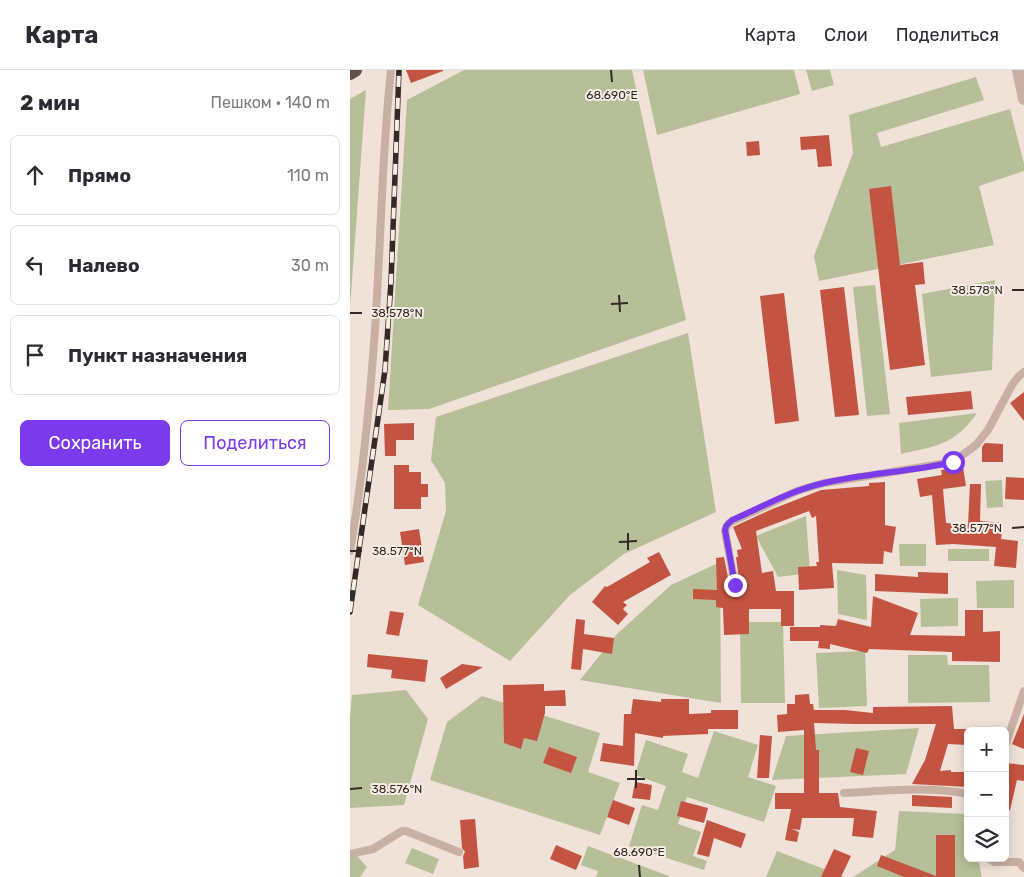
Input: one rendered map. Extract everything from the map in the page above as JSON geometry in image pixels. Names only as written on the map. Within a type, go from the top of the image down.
[{"type":"highway","points":[[350,73],[355,70]]},
{"type":"street","points":[[1018,70],[1024,99]]},
{"type":"lane","points":[[350,550],[358,501],[374,344],[386,122],[391,70]]},
{"type":"lane","points":[[735,585],[725,530],[732,520],[797,491],[824,483],[953,462],[976,445],[988,430],[1012,386],[1024,372]]},
{"type":"lane","points":[[1009,734],[1024,691]]},
{"type":"lane","points":[[844,793],[905,790],[964,793]]},
{"type":"lane","points":[[350,854],[373,849],[402,831],[458,852]]},
{"type":"lane","points":[[1009,862],[1019,862],[1024,868]]},
{"type":"green space","points":[[464,70],[632,70],[686,320],[429,409],[388,410],[407,100]]},
{"type":"green space","points":[[643,70],[794,70],[800,94],[657,135]]},
{"type":"green space","points":[[806,70],[830,70],[834,85],[812,91]]},
{"type":"green space","points":[[976,77],[984,100],[877,133],[881,147],[1010,109],[1024,164],[1024,171],[979,186],[994,245],[819,281],[814,256],[853,153],[849,115]]},
{"type":"green space","points":[[366,90],[350,308],[350,99]]},
{"type":"green space","points":[[995,280],[992,370],[931,377],[922,294]]},
{"type":"green space","points":[[875,285],[890,414],[867,416],[853,287]]},
{"type":"green space","points":[[688,333],[716,512],[624,554],[570,595],[510,661],[418,605],[446,511],[445,483],[431,460],[436,417]]},
{"type":"green space","points":[[977,413],[969,424],[953,438],[935,446],[901,454],[899,423]]},
{"type":"green space","points":[[1002,480],[1003,507],[987,508],[985,481]]},
{"type":"green space","points":[[806,516],[810,573],[778,577],[756,536]]},
{"type":"green space","points":[[899,544],[926,544],[926,566],[900,566]]},
{"type":"green space","points":[[948,549],[989,549],[989,561],[948,561]]},
{"type":"green space","points":[[720,562],[721,703],[580,680],[617,634],[671,585]]},
{"type":"green space","points":[[837,570],[866,575],[867,620],[838,614]]},
{"type":"green space","points":[[1014,580],[1014,608],[977,608],[976,581]]},
{"type":"green space","points":[[958,598],[958,626],[921,627],[920,599]]},
{"type":"green space","points":[[740,622],[783,622],[785,703],[741,703]]},
{"type":"green space","points":[[865,651],[867,706],[819,708],[816,653]]},
{"type":"green space","points":[[908,655],[947,655],[948,665],[989,665],[990,702],[908,703]]},
{"type":"green space","points":[[406,690],[428,719],[404,805],[350,808],[350,718],[352,695]]},
{"type":"green space","points":[[482,696],[600,733],[588,772],[620,783],[600,835],[430,780],[447,722]]},
{"type":"green space","points":[[919,728],[906,774],[772,780],[786,736]]},
{"type":"green space","points":[[714,731],[758,745],[748,777],[776,786],[764,822],[687,797],[678,824],[701,832],[693,856],[707,861],[704,870],[629,846],[642,805],[658,810],[666,786],[635,775],[646,740],[688,754],[682,772],[698,778]]},
{"type":"green space","points":[[899,811],[964,814],[964,862],[979,862],[982,877],[853,877],[895,850]]},
{"type":"green space","points":[[588,846],[669,877],[596,877],[598,871],[581,865]]},
{"type":"green space","points":[[412,848],[439,859],[433,874],[405,863]]},
{"type":"green space","points":[[777,851],[845,877],[766,877]]},
{"type":"green space","points":[[355,854],[367,867],[360,877],[350,877],[350,855]]},
{"type":"building","points":[[406,70],[443,70],[443,71],[411,83]]},
{"type":"building","points":[[829,135],[832,166],[818,167],[816,149],[801,150],[800,137]]},
{"type":"building","points":[[759,141],[760,155],[747,156],[746,142]]},
{"type":"building","points":[[891,186],[900,265],[923,262],[925,284],[915,285],[925,365],[890,370],[869,189]]},
{"type":"building","points":[[844,287],[859,415],[835,417],[820,290]]},
{"type":"building","points":[[784,293],[799,421],[775,424],[760,296]]},
{"type":"building","points":[[971,391],[973,409],[908,415],[906,397]]},
{"type":"building","points":[[1024,392],[1024,421],[1010,403]]},
{"type":"building","points":[[414,423],[414,440],[396,440],[396,456],[385,456],[384,424]]},
{"type":"building","points":[[985,443],[1003,444],[1003,462],[982,462],[982,447]]},
{"type":"building","points":[[394,465],[409,465],[409,472],[421,472],[421,484],[428,484],[428,497],[421,497],[421,509],[394,509]]},
{"type":"building","points":[[963,467],[966,486],[943,489],[946,523],[968,525],[970,484],[981,484],[980,521],[1003,523],[1001,539],[1018,541],[1016,568],[994,566],[996,547],[953,544],[936,545],[932,495],[920,497],[917,479],[942,475],[941,470]]},
{"type":"building","points":[[1006,477],[1024,478],[1024,500],[1005,499]]},
{"type":"building","points":[[885,482],[885,525],[896,527],[892,553],[884,551],[883,564],[832,563],[834,588],[799,590],[798,567],[817,566],[816,562],[819,562],[816,516],[812,518],[809,511],[756,531],[762,573],[773,571],[776,591],[794,591],[794,626],[781,626],[781,609],[749,609],[749,634],[724,635],[723,608],[716,607],[716,600],[693,599],[693,589],[717,590],[716,558],[724,557],[730,588],[736,591],[740,587],[736,557],[738,557],[737,550],[742,549],[733,527],[821,490],[869,486],[869,483]]},
{"type":"building","points":[[419,529],[424,562],[405,565],[400,532]]},
{"type":"building","points":[[659,552],[671,575],[623,602],[627,605],[623,609],[628,614],[618,625],[592,602],[605,586],[607,587],[650,562],[647,558]]},
{"type":"building","points":[[918,572],[948,573],[948,594],[875,591],[875,574],[918,577]]},
{"type":"building","points":[[873,596],[918,613],[910,635],[965,636],[965,610],[983,610],[983,632],[1000,631],[1000,662],[952,661],[952,652],[869,649],[867,653],[830,644],[830,649],[818,648],[819,641],[790,641],[790,627],[836,626],[838,619],[871,627]]},
{"type":"building","points":[[390,611],[404,613],[399,636],[386,634]]},
{"type":"building","points":[[576,619],[585,620],[584,634],[614,638],[612,654],[583,649],[581,670],[571,669]]},
{"type":"building","points":[[368,654],[428,660],[425,682],[391,678],[392,670],[367,667]]},
{"type":"building","points":[[462,664],[483,667],[446,689],[440,678]]},
{"type":"building","points":[[544,684],[544,691],[565,690],[566,706],[545,706],[545,713],[537,741],[524,738],[521,749],[504,743],[503,685]]},
{"type":"building","points":[[809,694],[810,704],[813,704],[814,710],[845,710],[873,713],[873,707],[952,706],[954,729],[964,729],[964,745],[948,744],[940,771],[964,772],[964,787],[912,784],[925,760],[936,724],[814,723],[816,750],[819,750],[819,793],[838,793],[840,807],[877,811],[873,838],[852,836],[854,818],[802,818],[800,830],[792,829],[799,832],[797,842],[785,840],[791,809],[775,809],[775,793],[804,793],[804,730],[778,732],[777,715],[787,714],[787,704],[795,704],[795,695]]},
{"type":"building","points":[[633,699],[661,702],[661,699],[689,699],[689,714],[711,713],[711,710],[738,710],[738,729],[708,729],[708,734],[663,736],[663,738],[635,733],[634,766],[600,761],[603,743],[623,746],[624,714],[631,714]]},
{"type":"building","points":[[1024,714],[1024,749],[1012,744]]},
{"type":"building","points":[[760,735],[772,736],[769,778],[757,778]]},
{"type":"building","points":[[549,747],[577,757],[571,773],[543,763]]},
{"type":"building","points":[[856,748],[869,751],[863,775],[850,772]]},
{"type":"building","points":[[1009,763],[1024,765],[1024,781],[1017,780],[1010,810]]},
{"type":"building","points":[[635,782],[652,785],[650,800],[632,798]]},
{"type":"building","points":[[912,795],[952,797],[952,808],[912,806]]},
{"type":"building","points":[[613,800],[635,808],[629,825],[607,817]]},
{"type":"building","points":[[681,801],[708,808],[704,823],[677,816]]},
{"type":"building","points":[[475,819],[479,867],[464,869],[463,856],[465,852],[462,848],[460,820]]},
{"type":"building","points":[[707,820],[746,834],[741,848],[714,838],[709,857],[697,854]]},
{"type":"building","points":[[936,835],[955,835],[955,877],[904,877],[877,866],[881,855],[936,876]]},
{"type":"building","points":[[556,845],[582,856],[576,870],[550,859]]},
{"type":"building","points":[[834,849],[851,856],[841,877],[821,877]]},
{"type":"railway","points":[[350,612],[385,370],[391,282],[399,70]]},
{"type":"route","points":[[735,585],[725,530],[732,520],[797,491],[824,483],[953,462]]}]
